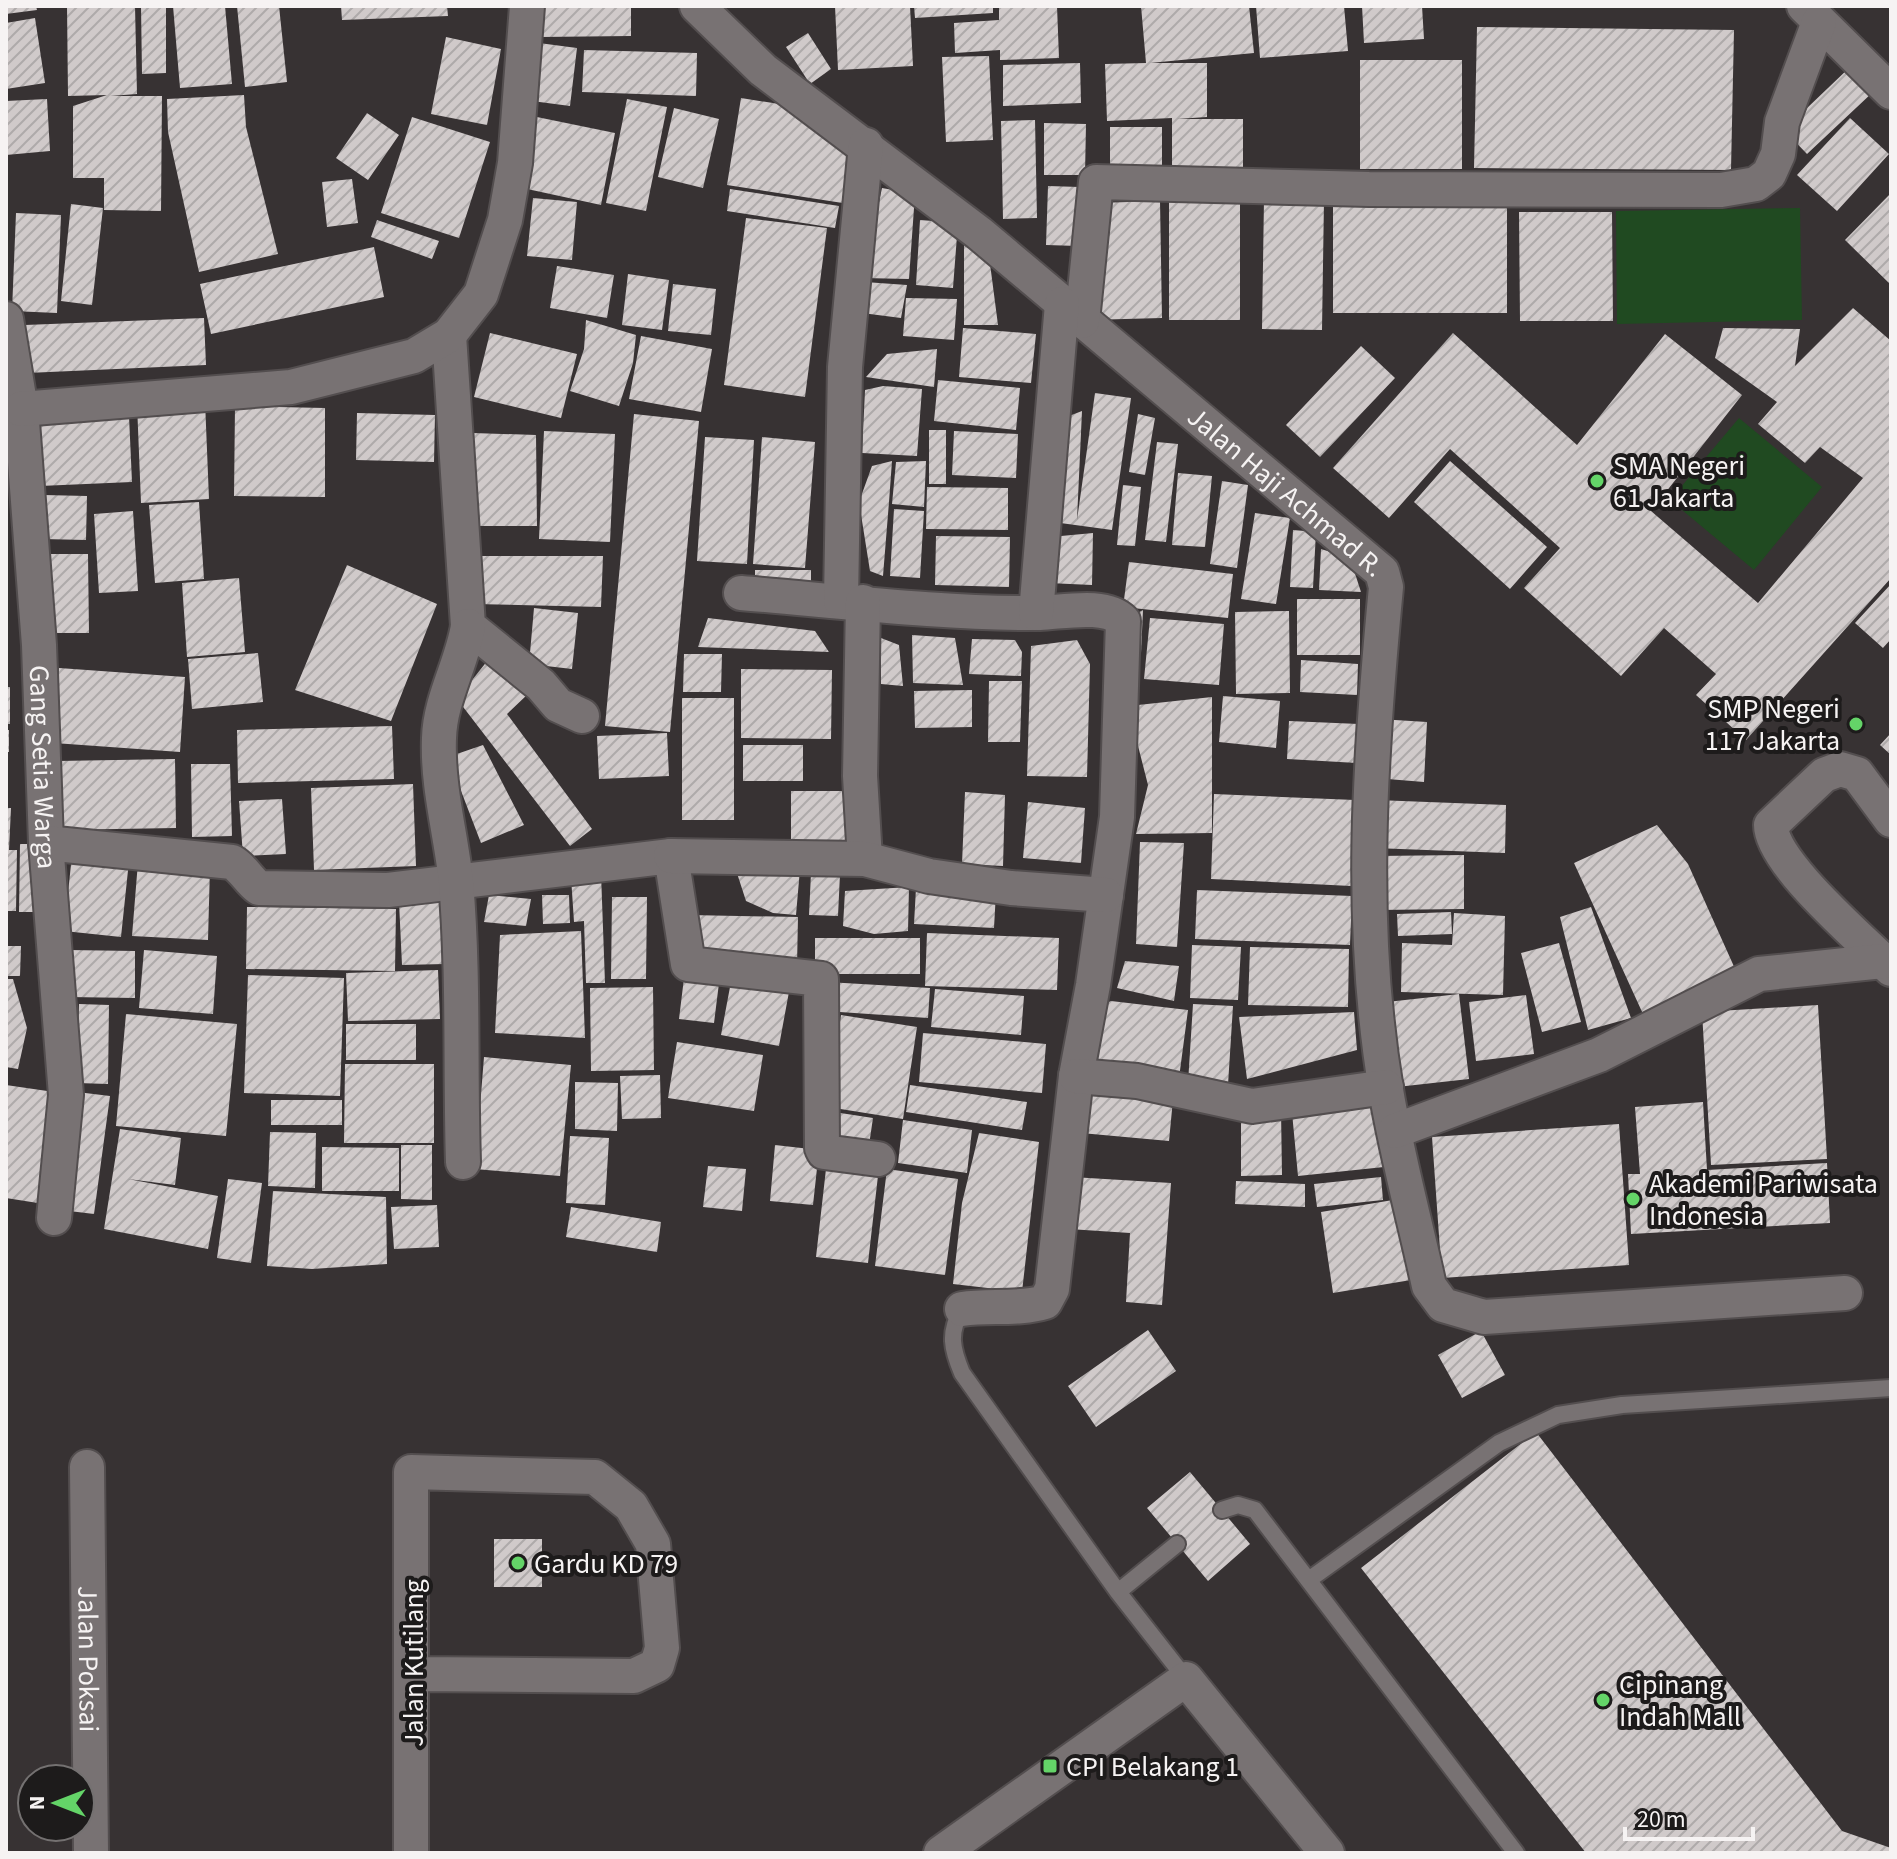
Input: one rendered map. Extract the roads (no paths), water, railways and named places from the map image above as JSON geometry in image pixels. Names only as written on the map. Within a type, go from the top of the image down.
[{"type":"street","points":[[21,409],[291,387],[414,356],[449,335],[481,294],[505,220],[515,163],[527,6]]},
{"type":"street","name":"Jalan Haji Achmad R.","points":[[697,6],[763,70],[979,233],[1382,572],[1386,587],[1367,850],[1373,959],[1386,1087]]},
{"type":"street","points":[[1036,613],[1072,313],[1096,182],[1369,189],[1721,190],[1756,184],[1769,174],[1778,154],[1782,122],[1811,14],[1891,92]]},
{"type":"street","points":[[865,859],[852,602],[845,367],[866,145]]},
{"type":"street","name":"Gang Setia Warga","points":[[6,319],[21,409],[18,522],[39,645],[46,843],[66,1095],[54,1218]]},
{"type":"street","points":[[449,335],[468,626],[464,652],[443,712],[439,737],[443,811],[456,881],[463,1162]]},
{"type":"street","points":[[741,593],[1036,613],[1100,611],[1116,614],[1123,621],[1117,817],[1076,1076],[1052,1289],[1045,1302],[1027,1307],[988,1305],[962,1309]]},
{"type":"street","points":[[468,626],[541,685],[558,705],[582,716]]},
{"type":"street","points":[[1887,965],[1783,860],[1771,836],[1771,825],[1824,775],[1840,769],[1857,774],[1891,820]]},
{"type":"street","points":[[46,843],[232,862],[243,868],[250,881],[259,888],[388,890],[671,856],[865,859],[929,876],[1011,888],[1106,895]]},
{"type":"street","points":[[671,856],[688,964],[821,979],[822,1148],[824,1152],[878,1159]]},
{"type":"street","points":[[1395,1131],[1599,1055],[1759,974],[1887,965]]},
{"type":"street","points":[[1076,1076],[1137,1081],[1252,1106],[1386,1087],[1429,1286],[1443,1305],[1464,1313],[1484,1317],[1845,1293]]},
{"type":"street","name":"Jalan Poksai","points":[[87,1467],[91,1853]]},
{"type":"street","name":"Jalan Kutilang","points":[[411,1853],[414,1674],[411,1472],[595,1477],[631,1506],[653,1544],[662,1648],[657,1665],[634,1676],[414,1674]]},
{"type":"street","points":[[948,1851],[1186,1679],[1327,1853]]},
{"type":"lane","points":[[962,1309],[955,1320],[950,1346],[962,1373],[1118,1592],[1186,1679]]},
{"type":"lane","points":[[1310,1579],[1499,1443],[1558,1415],[1622,1405],[1891,1388]]},
{"type":"lane","points":[[1222,1510],[1238,1505],[1255,1510],[1310,1579],[1481,1811],[1516,1853]]},
{"type":"lane","points":[[1118,1592],[1177,1544]]},
{"type":"place","name":"SMA Negeri 61 Jakarta","points":[[1597,481]]},
{"type":"place","name":"SMP Negeri 117 Jakarta","points":[[1856,724]]},
{"type":"place","name":"Akademi Pariwisata Indonesia","points":[[1633,1199]]},
{"type":"place","name":"Gardu KD 79","points":[[518,1563]]},
{"type":"place","name":"Cipinang Indah Mall","points":[[1603,1700]]},
{"type":"place","name":"CPI Belakang 1","points":[[1050,1766]]}]
